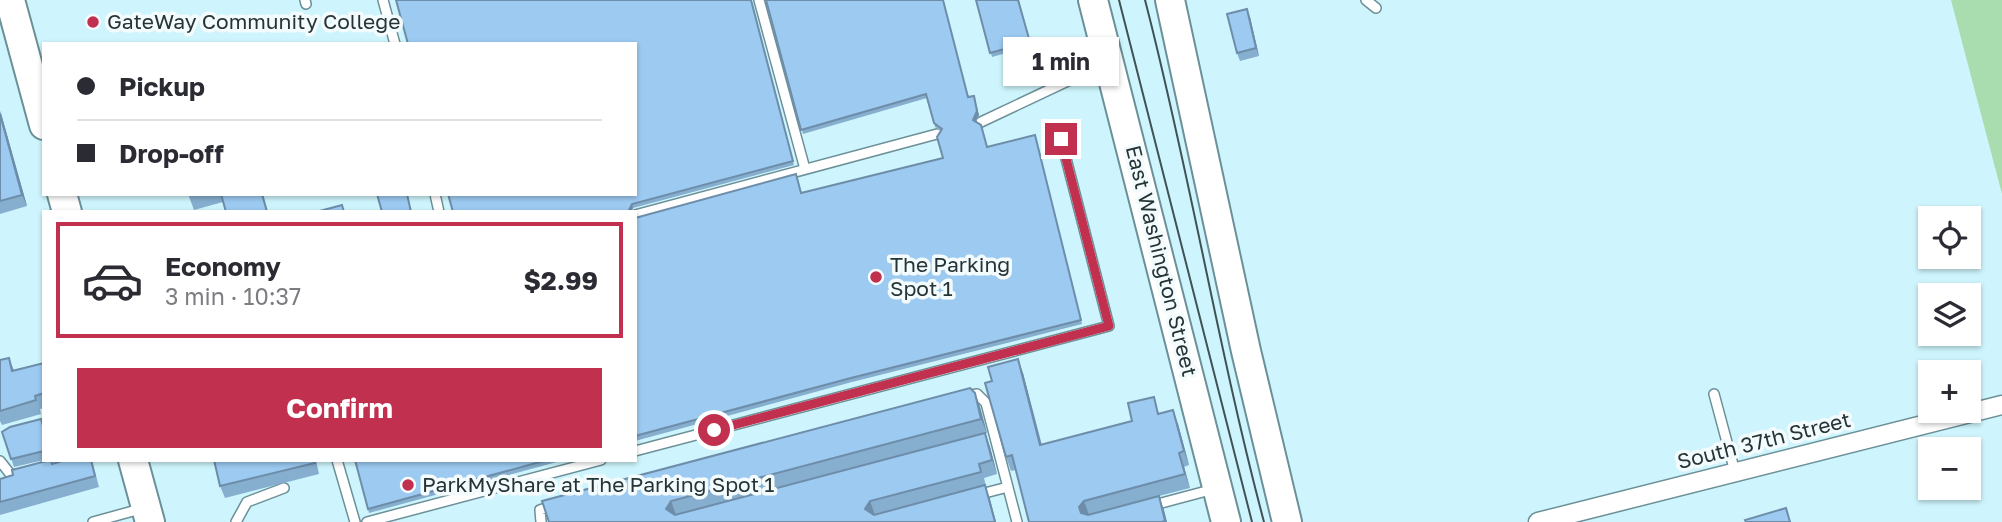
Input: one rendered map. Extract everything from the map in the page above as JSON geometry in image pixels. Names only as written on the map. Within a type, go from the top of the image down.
[{"type":"main road","points":[[10,0],[9,29],[42,120]]},
{"type":"main road","name":"East Washington Street","points":[[1093,0],[1226,522]]},
{"type":"main road","points":[[1170,0],[1246,351],[1287,522]]},
{"type":"main road","points":[[134,462],[148,515]]},
{"type":"street","name":"South 37th Street","points":[[1538,522],[2002,405]]},
{"type":"lane","points":[[383,0],[394,42]]},
{"type":"lane","points":[[760,0],[805,169]]},
{"type":"lane","points":[[1366,0],[1377,8]]},
{"type":"lane","points":[[981,122],[1079,74],[1110,62]]},
{"type":"lane","points":[[637,214],[937,134]]},
{"type":"lane","points":[[637,450],[1109,326],[1061,139]]},
{"type":"lane","points":[[1714,394],[1735,472]]},
{"type":"lane","points":[[957,398],[981,396],[1017,522]]},
{"type":"lane","points":[[982,442],[995,438]]},
{"type":"lane","points":[[0,461],[12,475],[34,471]]},
{"type":"lane","points":[[338,462],[355,522]]},
{"type":"lane","points":[[367,522],[593,462]]},
{"type":"lane","points":[[969,497],[1008,487]]},
{"type":"lane","points":[[236,522],[247,502],[284,488]]},
{"type":"lane","points":[[1138,509],[1217,488]]},
{"type":"lane","points":[[541,522],[540,510],[560,503]]},
{"type":"lane","points":[[93,522],[148,515]]},
{"type":"green space","points":[[1951,0],[2002,0],[2002,194]]},
{"type":"building","points":[[396,0],[751,0],[793,161],[632,204],[629,210],[452,210],[449,196],[637,196],[637,42],[407,42]]},
{"type":"building","points":[[766,0],[943,0],[968,97],[974,96],[977,111],[973,120],[981,125],[987,147],[1035,135],[1081,320],[637,435],[637,217],[796,174],[801,193],[943,158],[937,137],[942,129],[934,123],[926,94],[801,130]]},
{"type":"building","points":[[976,0],[1018,0],[1030,42],[990,53]]},
{"type":"building","points":[[1247,9],[1256,48],[1237,53],[1227,14]]},
{"type":"building","points":[[0,114],[22,195],[0,201]]},
{"type":"building","points":[[222,196],[263,196],[266,210],[225,210]]},
{"type":"building","points":[[378,196],[407,196],[411,210],[381,210]]},
{"type":"building","points":[[342,205],[343,210],[323,210]]},
{"type":"building","points":[[9,358],[12,371],[42,364],[42,394],[35,396],[36,400],[0,411],[0,360]]},
{"type":"building","points":[[1018,359],[1040,445],[1132,421],[1128,403],[1154,397],[1158,414],[1173,410],[1184,451],[1179,453],[1185,474],[1084,501],[1079,507],[1081,513],[1088,515],[1159,496],[1165,521],[1029,522],[1012,455],[1006,457],[985,383],[992,381],[988,367]]},
{"type":"building","points":[[970,388],[975,393],[981,419],[671,501],[666,509],[675,515],[985,433],[992,460],[979,464],[981,472],[870,501],[865,509],[874,515],[985,485],[995,522],[549,522],[542,501]]},
{"type":"building","points":[[41,419],[42,451],[11,459],[2,432],[10,427]]},
{"type":"building","points":[[43,462],[92,462],[95,476],[0,502],[0,479],[13,475],[12,470]]},
{"type":"building","points":[[214,462],[315,462],[315,463],[220,486]]},
{"type":"building","points":[[356,462],[540,462],[368,509]]},
{"type":"building","points":[[1786,508],[1790,522],[1745,520]]},
{"type":"tram line","points":[[1119,0],[1252,522]]},
{"type":"tram line","points":[[1145,0],[1232,392],[1264,522]]},
{"type":"place","name":"GateWay Community College","points":[[93,22]]},
{"type":"place","name":"The Parking Spot 1","points":[[876,277]]},
{"type":"place","name":"ParkMyShare at The Parking Spot 1","points":[[408,485]]},
{"type":"route","points":[[714,430],[1109,326],[1061,139]]}]
